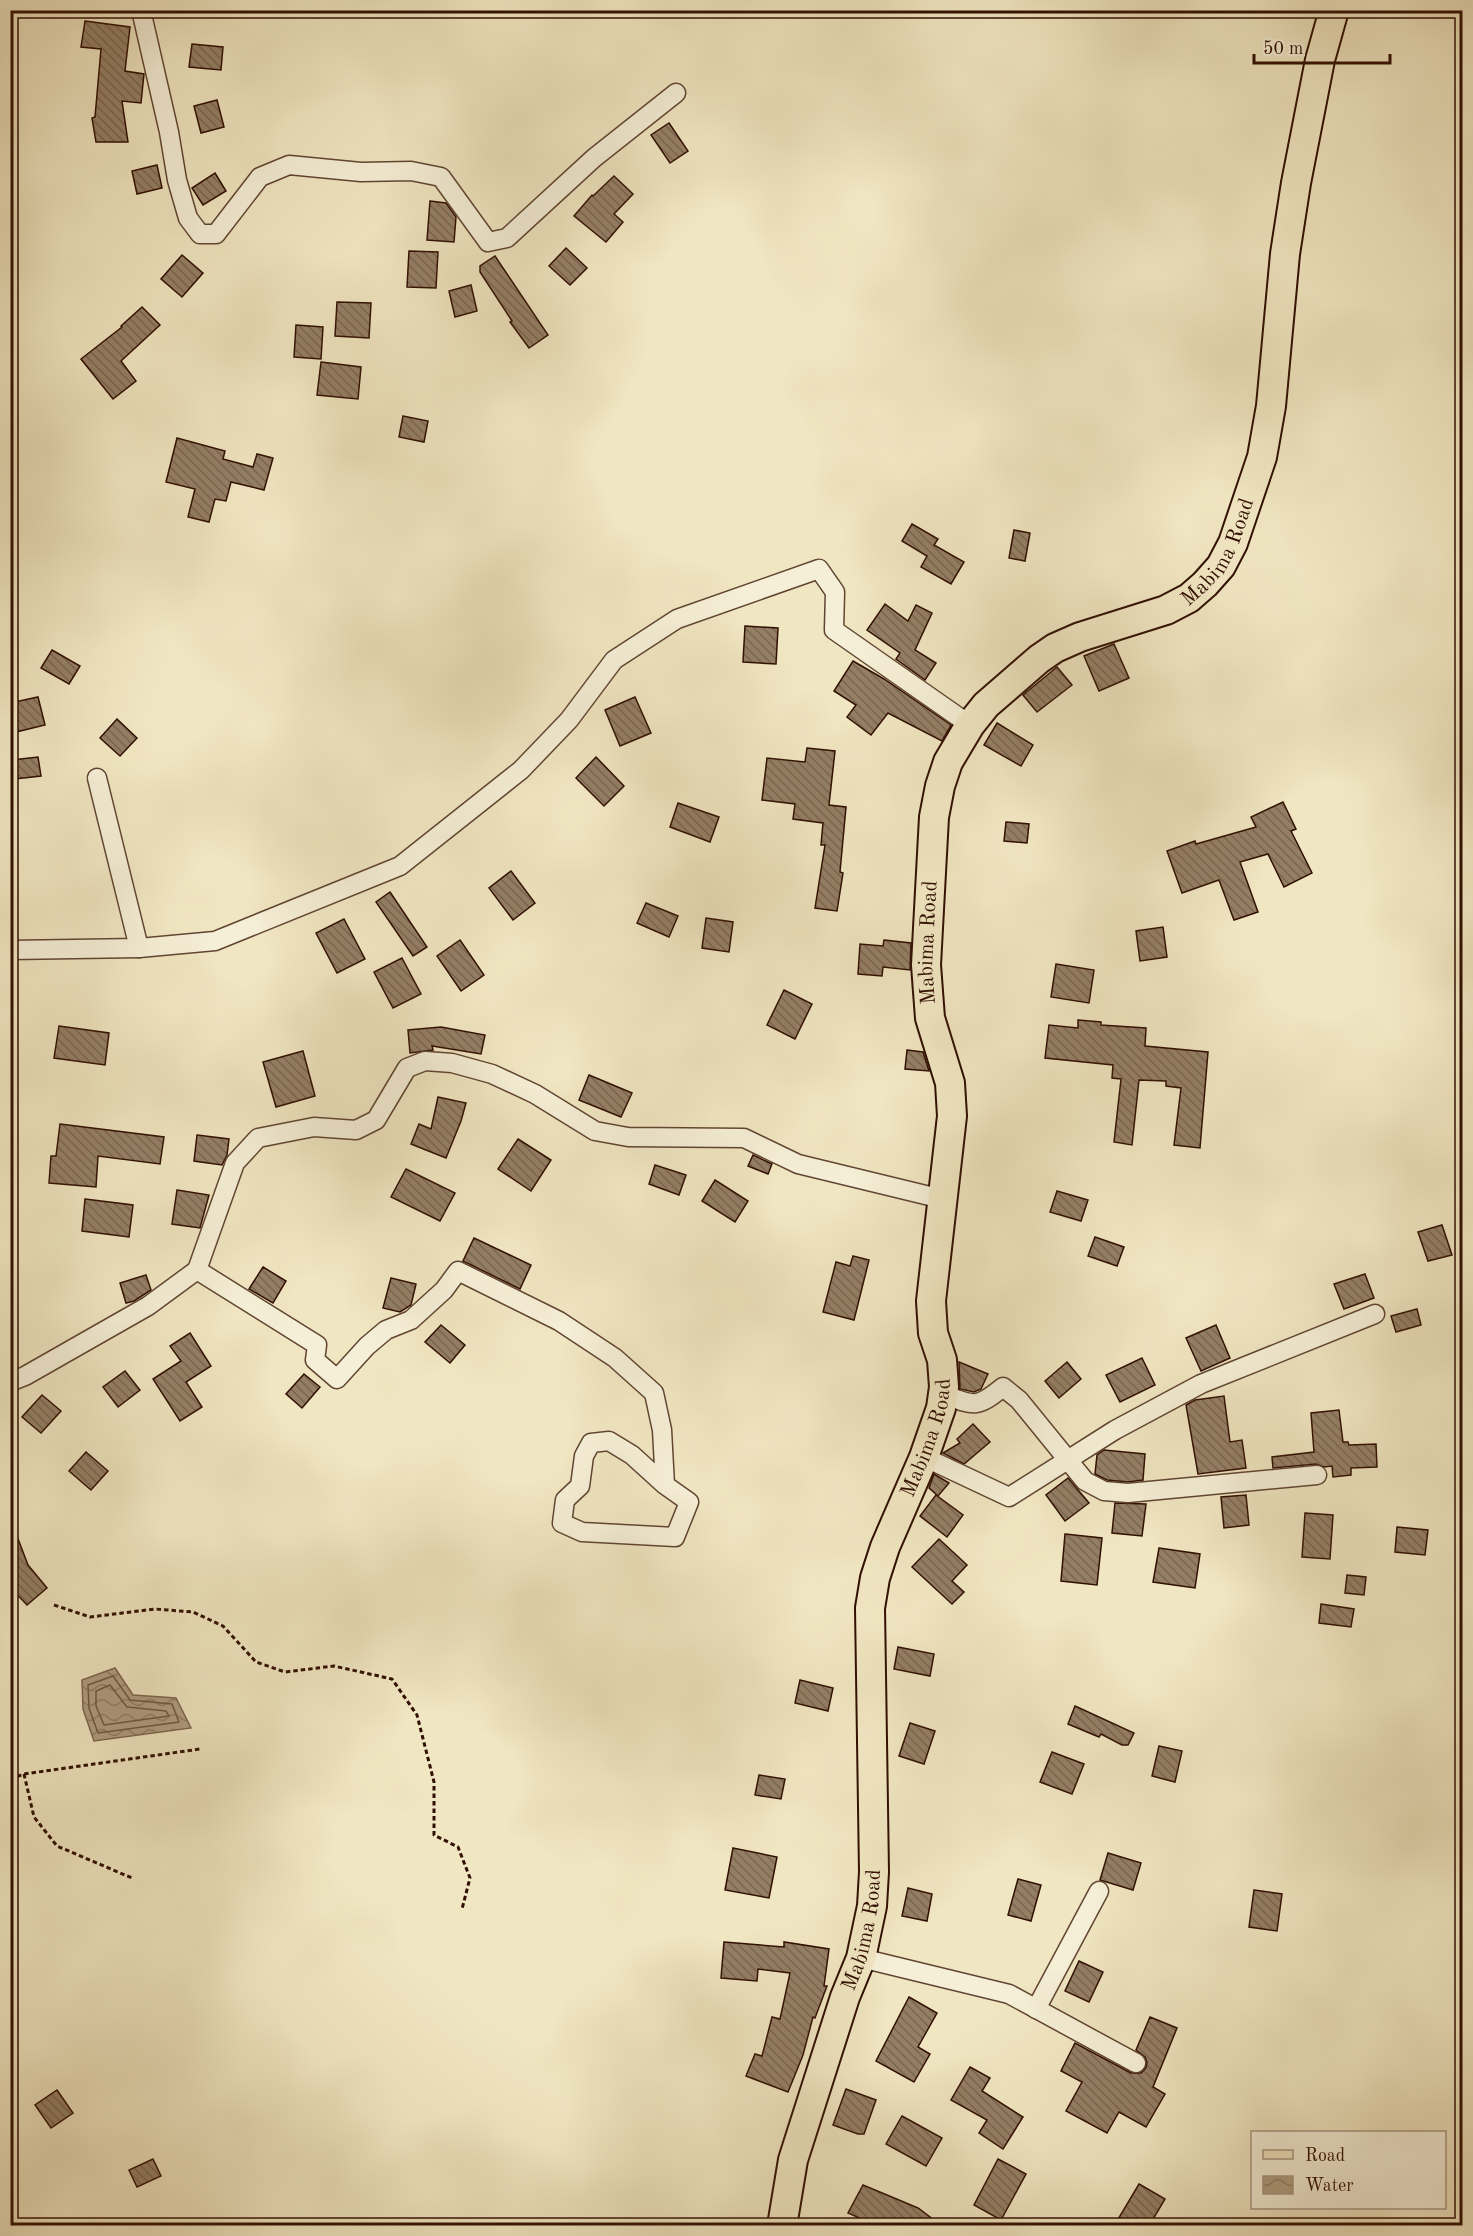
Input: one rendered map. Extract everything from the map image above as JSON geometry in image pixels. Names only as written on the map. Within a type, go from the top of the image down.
[{"type":"main road","name":"Mabima Road","points":[[782,2226],[796,2150],[845,1997],[861,1958],[872,1906],[874,1872],[870,1608],[875,1578],[885,1546],[924,1457],[941,1408],[943,1394],[942,1360],[933,1333],[931,1301],[952,1116],[950,1083],[930,1018],[926,965],[934,817],[940,786],[948,762],[970,725],[986,705],[1014,680],[1055,648],[1080,637],[1166,610],[1189,598],[1221,566],[1251,495],[1262,457],[1271,406],[1285,254],[1296,183],[1320,60],[1334,10]]},
{"type":"street","points":[[141,10],[169,132],[177,180],[188,218],[200,234],[216,234],[260,177],[289,165],[361,172],[411,171],[441,177],[488,242],[507,238],[594,158],[676,93]]},
{"type":"street","points":[[10,950],[139,948],[215,941],[400,866],[521,770],[569,720],[614,660],[677,619],[819,569],[835,592],[834,630],[970,725]]},
{"type":"street","points":[[97,778],[139,948]]},
{"type":"street","points":[[10,1382],[25,1376],[148,1306],[197,1270],[235,1163],[258,1138],[314,1127],[356,1130],[376,1120],[407,1068],[425,1061],[452,1063],[492,1074],[535,1094],[595,1131],[628,1137],[744,1138],[798,1164],[942,1199]]},
{"type":"street","points":[[197,1270],[317,1345],[315,1360],[337,1379],[367,1346],[386,1330],[411,1320],[444,1290],[458,1271],[559,1321],[615,1358],[654,1393],[662,1430],[665,1485]]},
{"type":"street","points":[[924,1457],[1009,1497],[1115,1430],[1201,1384],[1375,1314]]},
{"type":"street","points":[[943,1394],[970,1405],[986,1400],[1003,1387],[1019,1400],[1085,1481],[1104,1491],[1128,1493],[1317,1475]]},
{"type":"street","points":[[609,1441],[632,1455],[665,1485],[689,1502],[675,1537],[582,1532],[562,1523],[565,1500],[580,1486],[584,1456],[591,1443],[609,1441]]},
{"type":"street","points":[[1036,2009],[1099,1891]]},
{"type":"street","points":[[861,1958],[1009,1994],[1136,2063]]},
{"type":"path","points":[[54,1605],[90,1617],[155,1609],[193,1612],[223,1626],[256,1662],[285,1672],[334,1666],[392,1679],[417,1715],[434,1782],[434,1834],[458,1847],[470,1878],[462,1909]]},
{"type":"path","points":[[10,1779],[24,1774],[200,1749]]},
{"type":"path","points":[[24,1774],[34,1817],[57,1846],[132,1878]]},
{"type":"water","points":[[115,1668],[133,1695],[176,1698],[191,1728],[94,1741],[83,1709],[82,1680]]},
{"type":"building","points":[[85,21],[130,27],[125,71],[144,74],[141,103],[122,101],[128,142],[96,142],[92,118],[95,117],[101,49],[81,47]]},
{"type":"building","points":[[192,44],[223,47],[221,70],[189,67]]},
{"type":"building","points":[[217,100],[224,127],[201,133],[194,106]]},
{"type":"building","points":[[669,123],[688,151],[670,163],[651,135]]},
{"type":"building","points":[[157,165],[162,188],[137,194],[132,171]]},
{"type":"building","points":[[215,173],[226,191],[203,205],[192,188]]},
{"type":"building","points":[[614,176],[633,194],[614,214],[623,222],[606,242],[574,216],[592,195]]},
{"type":"building","points":[[430,201],[446,203],[456,217],[454,242],[427,240]]},
{"type":"building","points":[[566,248],[587,268],[570,285],[549,266]]},
{"type":"building","points":[[409,251],[438,252],[436,288],[407,287]]},
{"type":"building","points":[[182,255],[203,273],[182,297],[161,279]]},
{"type":"building","points":[[495,256],[548,335],[529,348],[510,322],[512,321],[480,272],[480,266]]},
{"type":"building","points":[[471,285],[477,311],[455,317],[449,291]]},
{"type":"building","points":[[337,302],[371,303],[369,338],[335,336]]},
{"type":"building","points":[[142,307],[160,325],[121,361],[136,381],[113,399],[81,359],[122,327]]},
{"type":"building","points":[[296,325],[323,327],[321,359],[294,357]]},
{"type":"building","points":[[321,362],[361,367],[358,399],[317,395]]},
{"type":"building","points":[[403,416],[428,421],[424,442],[399,437]]},
{"type":"building","points":[[177,438],[225,451],[223,459],[253,467],[257,454],[273,458],[264,490],[231,482],[226,501],[215,499],[209,522],[188,517],[195,489],[166,482]]},
{"type":"building","points":[[912,524],[938,539],[934,545],[964,562],[951,584],[921,567],[927,556],[902,541]]},
{"type":"building","points":[[1014,530],[1030,533],[1025,561],[1009,558]]},
{"type":"building","points":[[885,604],[908,621],[916,605],[932,613],[915,650],[936,663],[925,680],[896,659],[900,653],[867,630]]},
{"type":"building","points":[[745,626],[778,628],[776,664],[743,662]]},
{"type":"building","points":[[1114,644],[1129,678],[1099,691],[1084,656]]},
{"type":"building","points":[[52,650],[80,666],[69,684],[41,668]]},
{"type":"building","points":[[853,661],[884,679],[951,725],[942,741],[888,713],[871,735],[847,717],[856,705],[834,691]]},
{"type":"building","points":[[1057,667],[1072,685],[1037,712],[1023,695]]},
{"type":"building","points":[[38,697],[45,725],[16,732],[10,703]]},
{"type":"building","points":[[635,697],[651,733],[620,746],[605,710]]},
{"type":"building","points":[[117,719],[137,738],[120,756],[100,738]]},
{"type":"building","points":[[997,723],[1033,745],[1021,766],[984,745]]},
{"type":"building","points":[[807,748],[835,751],[829,805],[846,807],[840,872],[843,873],[837,911],[815,908],[825,845],[821,845],[823,823],[793,819],[795,804],[762,800],[767,758],[805,762]]},
{"type":"building","points":[[38,757],[41,776],[15,779],[12,760]]},
{"type":"building","points":[[596,757],[624,786],[604,806],[576,778]]},
{"type":"building","points":[[1283,802],[1296,829],[1291,831],[1312,873],[1284,887],[1268,854],[1240,862],[1258,912],[1234,920],[1219,880],[1182,893],[1167,851],[1195,841],[1196,844],[1256,827],[1251,817]]},
{"type":"building","points":[[678,803],[719,817],[710,842],[670,827]]},
{"type":"building","points":[[1006,822],[1029,824],[1027,843],[1004,841]]},
{"type":"building","points":[[511,871],[535,903],[513,920],[489,888]]},
{"type":"building","points":[[390,892],[427,947],[413,956],[376,902]]},
{"type":"building","points":[[646,903],[678,916],[669,937],[637,923]]},
{"type":"building","points":[[706,918],[733,922],[729,952],[702,948]]},
{"type":"building","points":[[344,919],[365,959],[337,973],[316,933]]},
{"type":"building","points":[[1163,927],[1167,957],[1140,961],[1136,931]]},
{"type":"building","points":[[460,940],[484,975],[461,991],[437,956]]},
{"type":"building","points":[[884,940],[911,943],[910,970],[883,967],[882,976],[858,974],[860,944],[883,946]]},
{"type":"building","points":[[402,958],[421,994],[393,1008],[374,972]]},
{"type":"building","points":[[1056,964],[1094,970],[1089,1003],[1051,997]]},
{"type":"building","points":[[784,990],[812,1004],[795,1039],[767,1025]]},
{"type":"building","points":[[1078,1020],[1101,1022],[1101,1025],[1146,1028],[1145,1046],[1208,1052],[1200,1148],[1174,1145],[1181,1088],[1166,1086],[1166,1081],[1139,1080],[1132,1145],[1114,1142],[1121,1079],[1112,1078],[1113,1065],[1045,1058],[1049,1025],[1078,1028]]},
{"type":"building","points":[[59,1026],[109,1033],[105,1065],[54,1058]]},
{"type":"building","points":[[441,1027],[485,1035],[481,1054],[432,1046],[433,1050],[410,1053],[408,1030]]},
{"type":"building","points":[[907,1050],[923,1052],[929,1071],[905,1069]]},
{"type":"building","points":[[303,1051],[315,1096],[276,1107],[263,1062]]},
{"type":"building","points":[[589,1075],[632,1093],[621,1117],[579,1100]]},
{"type":"building","points":[[438,1097],[466,1103],[446,1158],[411,1144],[419,1124],[431,1129]]},
{"type":"building","points":[[60,1124],[164,1137],[160,1164],[98,1156],[96,1187],[49,1183],[51,1156],[56,1156]]},
{"type":"building","points":[[197,1135],[229,1139],[227,1155],[222,1165],[194,1161]]},
{"type":"building","points":[[518,1139],[551,1160],[531,1191],[498,1169]]},
{"type":"building","points":[[753,1155],[772,1164],[768,1174],[748,1166]]},
{"type":"building","points":[[655,1165],[686,1175],[679,1195],[649,1184]]},
{"type":"building","points":[[406,1169],[455,1193],[440,1221],[391,1197]]},
{"type":"building","points":[[715,1180],[748,1201],[735,1222],[702,1201]]},
{"type":"building","points":[[177,1190],[209,1195],[200,1228],[172,1224]]},
{"type":"building","points":[[1057,1191],[1088,1200],[1081,1221],[1050,1212]]},
{"type":"building","points":[[85,1199],[133,1205],[129,1237],[82,1231]]},
{"type":"building","points":[[1442,1225],[1452,1255],[1428,1261],[1418,1232]]},
{"type":"building","points":[[1095,1237],[1124,1247],[1117,1266],[1088,1256]]},
{"type":"building","points":[[474,1238],[531,1265],[520,1289],[463,1261]]},
{"type":"building","points":[[853,1256],[869,1260],[854,1320],[823,1312],[836,1262],[850,1266]]},
{"type":"building","points":[[263,1267],[286,1281],[273,1303],[249,1289]]},
{"type":"building","points":[[1365,1274],[1374,1298],[1344,1309],[1334,1284]]},
{"type":"building","points":[[146,1275],[151,1290],[134,1301],[126,1303],[120,1283]]},
{"type":"building","points":[[391,1278],[416,1284],[411,1305],[400,1312],[383,1308]]},
{"type":"building","points":[[1417,1309],[1421,1325],[1396,1332],[1391,1316]]},
{"type":"building","points":[[441,1325],[465,1345],[450,1363],[425,1342]]},
{"type":"building","points":[[1216,1325],[1230,1358],[1201,1371],[1186,1338]]},
{"type":"building","points":[[190,1333],[211,1366],[186,1382],[202,1407],[180,1421],[153,1379],[181,1361],[170,1346]]},
{"type":"building","points":[[1142,1358],[1155,1385],[1120,1402],[1106,1375]]},
{"type":"building","points":[[959,1362],[988,1374],[981,1389],[974,1392],[960,1389]]},
{"type":"building","points":[[1067,1362],[1081,1379],[1059,1398],[1045,1381]]},
{"type":"building","points":[[125,1371],[140,1390],[118,1407],[103,1387]]},
{"type":"building","points":[[304,1374],[320,1387],[302,1408],[286,1394]]},
{"type":"building","points":[[42,1395],[61,1411],[41,1433],[22,1417]]},
{"type":"building","points":[[1224,1396],[1230,1442],[1242,1440],[1246,1468],[1198,1474],[1186,1405],[1195,1400]]},
{"type":"building","points":[[1339,1410],[1343,1442],[1348,1442],[1349,1445],[1376,1444],[1377,1467],[1351,1468],[1351,1475],[1333,1477],[1332,1466],[1324,1467],[1316,1464],[1273,1468],[1272,1457],[1314,1452],[1311,1413]]},
{"type":"building","points":[[973,1424],[990,1442],[964,1464],[943,1453],[960,1443],[957,1439]]},
{"type":"building","points":[[1104,1450],[1145,1454],[1143,1480],[1128,1482],[1107,1480],[1095,1474],[1097,1455]]},
{"type":"building","points":[[86,1452],[108,1471],[91,1490],[69,1471]]},
{"type":"building","points":[[934,1474],[949,1483],[938,1496],[929,1488]]},
{"type":"building","points":[[1068,1478],[1089,1503],[1065,1521],[1046,1495]]},
{"type":"building","points":[[936,1495],[963,1515],[947,1537],[920,1516]]},
{"type":"building","points":[[1246,1495],[1249,1525],[1224,1528],[1221,1497]]},
{"type":"building","points":[[1115,1503],[1146,1504],[1142,1536],[1112,1533]]},
{"type":"building","points":[[1305,1513],[1333,1515],[1330,1559],[1302,1557]]},
{"type":"building","points":[[12,1523],[28,1565],[47,1588],[27,1605],[10,1587],[10,1524]]},
{"type":"building","points":[[1397,1527],[1428,1530],[1425,1555],[1395,1552]]},
{"type":"building","points":[[1065,1534],[1102,1538],[1097,1585],[1061,1581]]},
{"type":"building","points":[[939,1539],[967,1565],[952,1581],[964,1592],[952,1604],[912,1567]]},
{"type":"building","points":[[1159,1548],[1200,1554],[1195,1588],[1153,1582]]},
{"type":"building","points":[[1347,1575],[1366,1577],[1364,1595],[1345,1593]]},
{"type":"building","points":[[1321,1604],[1354,1609],[1351,1627],[1319,1623]]},
{"type":"building","points":[[898,1647],[934,1654],[930,1676],[894,1669]]},
{"type":"building","points":[[800,1680],[833,1688],[828,1711],[795,1703]]},
{"type":"building","points":[[1075,1706],[1134,1733],[1128,1745],[1122,1745],[1101,1734],[1099,1737],[1068,1724]]},
{"type":"building","points":[[910,1723],[935,1731],[924,1764],[899,1756]]},
{"type":"building","points":[[1159,1746],[1182,1751],[1175,1782],[1152,1776]]},
{"type":"building","points":[[1052,1752],[1084,1764],[1072,1794],[1040,1782]]},
{"type":"building","points":[[759,1775],[785,1779],[781,1799],[755,1795]]},
{"type":"building","points":[[733,1848],[777,1857],[769,1898],[725,1890]]},
{"type":"building","points":[[1108,1853],[1141,1863],[1133,1890],[1100,1880]]},
{"type":"building","points":[[1018,1879],[1041,1885],[1031,1921],[1008,1915]]},
{"type":"building","points":[[908,1888],[932,1894],[927,1921],[902,1916]]},
{"type":"building","points":[[1254,1890],[1282,1894],[1277,1931],[1249,1927]]},
{"type":"building","points":[[724,1942],[784,1947],[784,1942],[829,1949],[824,1986],[827,1986],[815,2018],[813,2017],[803,2055],[788,2092],[746,2076],[755,2054],[762,2056],[772,2017],[780,2019],[790,1973],[758,1969],[757,1981],[721,1978]]},
{"type":"building","points":[[1079,1961],[1103,1972],[1089,2002],[1065,1991]]},
{"type":"building","points":[[909,1997],[937,2013],[918,2047],[930,2054],[914,2082],[876,2061]]},
{"type":"building","points":[[1150,2017],[1177,2028],[1153,2087],[1165,2094],[1146,2127],[1119,2112],[1107,2133],[1066,2111],[1082,2082],[1061,2071],[1075,2043],[1131,2073],[1141,2073],[1146,2068],[1147,2062],[1145,2057],[1136,2050]]},
{"type":"building","points":[[970,2067],[990,2078],[982,2091],[1023,2117],[1003,2149],[979,2133],[987,2120],[951,2100]]},
{"type":"building","points":[[846,2089],[876,2100],[864,2134],[833,2125]]},
{"type":"building","points":[[57,2090],[73,2113],[51,2128],[35,2105]]},
{"type":"building","points":[[902,2116],[942,2138],[926,2166],[886,2144]]},
{"type":"building","points":[[153,2159],[161,2176],[137,2187],[129,2170]]},
{"type":"building","points":[[998,2159],[1026,2174],[1001,2220],[974,2205]]},
{"type":"building","points":[[1139,2184],[1165,2199],[1149,2226],[1114,2226]]},
{"type":"building","points":[[863,2185],[918,2208],[942,2226],[877,2226],[848,2213]]}]
